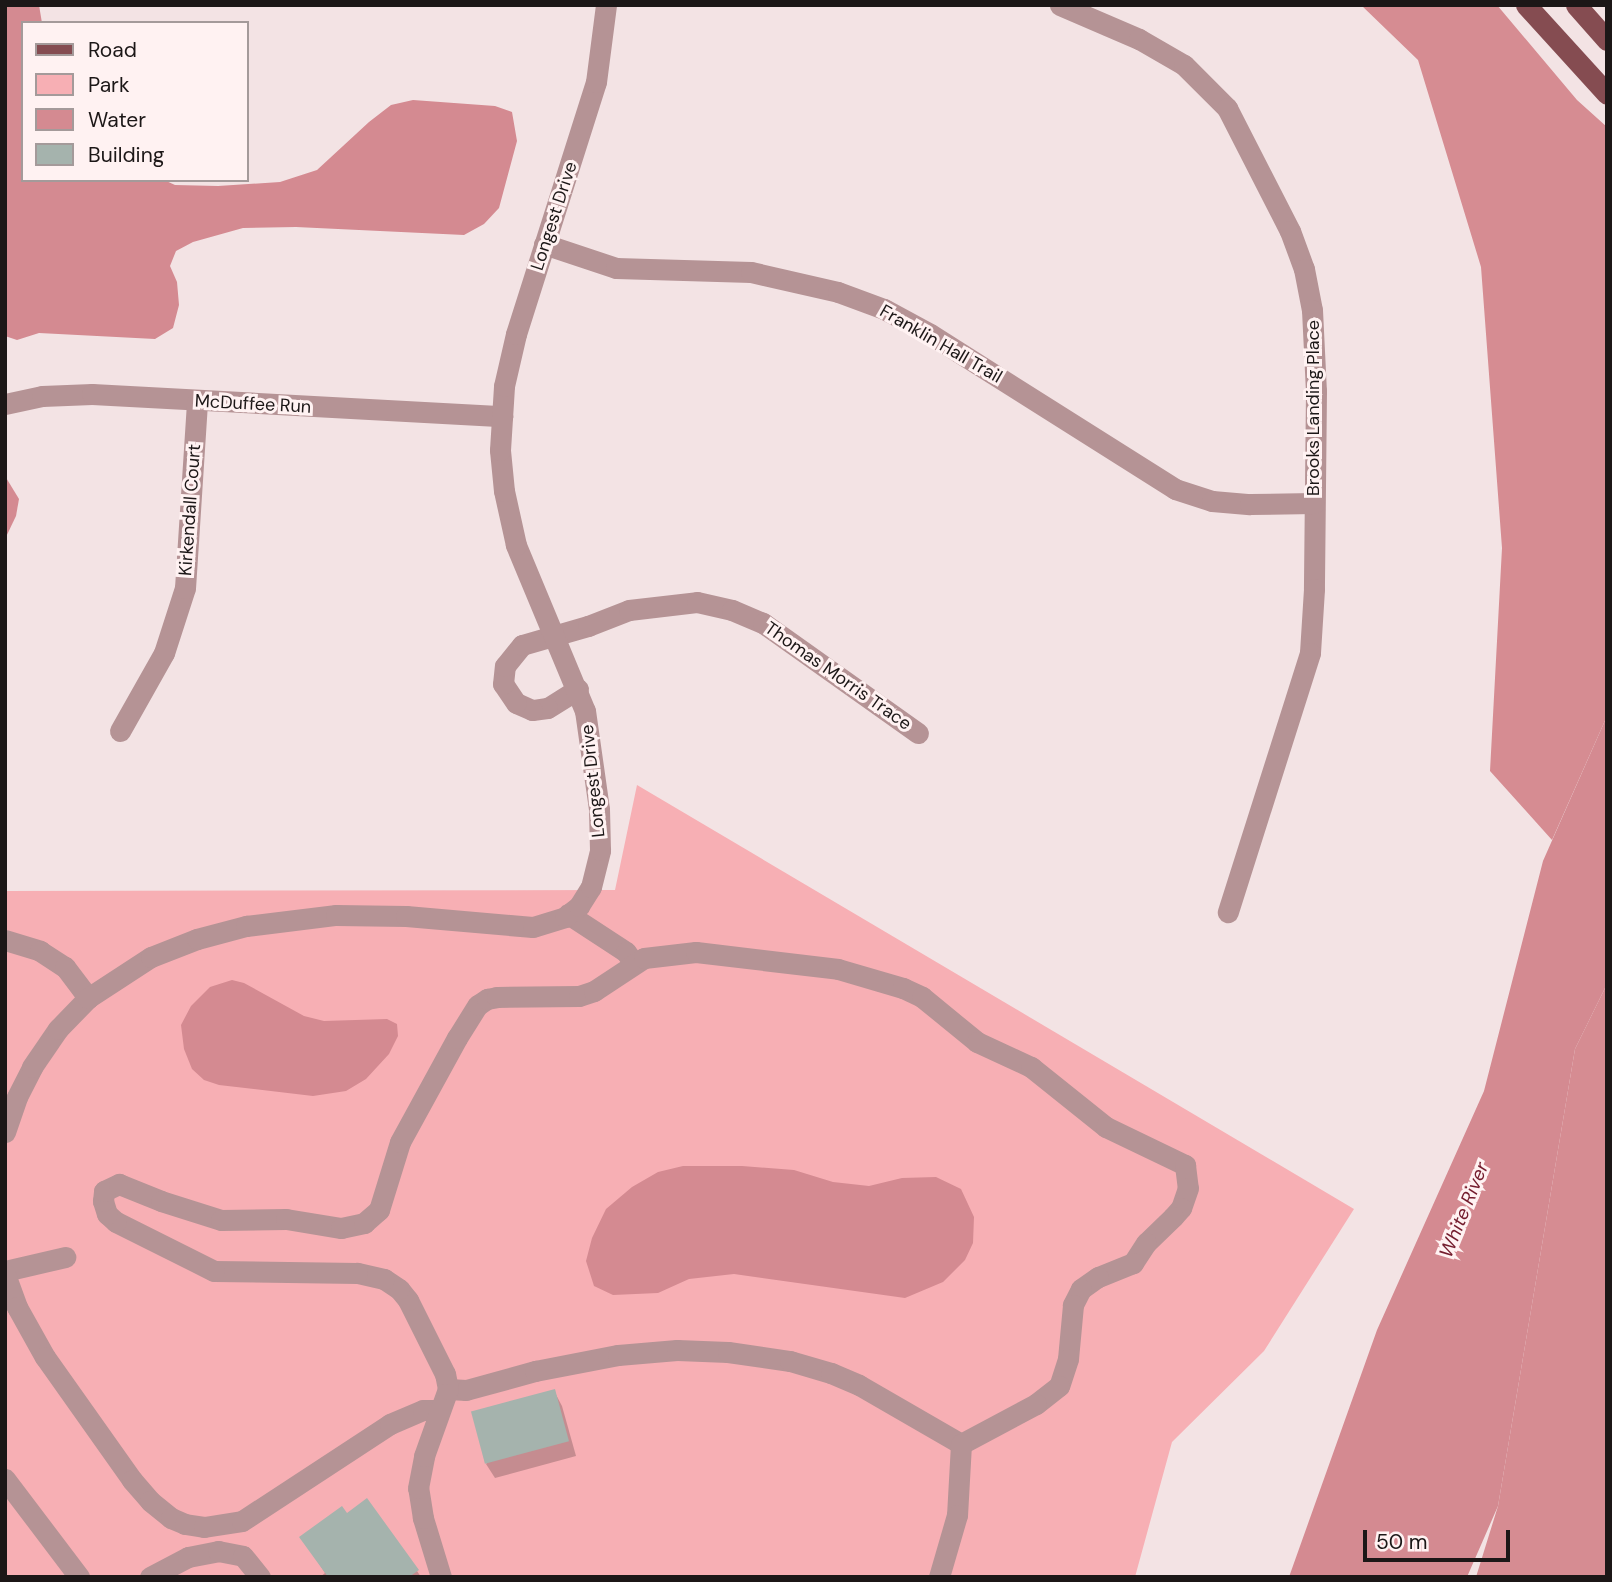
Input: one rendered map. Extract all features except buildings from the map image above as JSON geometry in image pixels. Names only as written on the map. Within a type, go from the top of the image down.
[{"type":"main road","points":[[1526,5],[1607,94]]},
{"type":"main road","points":[[1576,5],[1607,40]]},
{"type":"street","name":"Longest Drive","points":[[5,1132],[17,1097],[32,1067],[58,1029],[88,998],[150,957],[197,939],[246,926],[336,915],[407,916],[533,927],[550,923],[568,914],[579,906],[591,887],[600,850],[599,809],[590,736],[578,689],[516,545],[504,491],[500,450],[504,386],[516,334],[596,82],[606,5]]},
{"type":"street","name":"Brooks Landing Place","points":[[1059,5],[1139,39],[1184,65],[1227,108],[1290,230],[1304,270],[1312,310],[1316,391],[1314,589],[1310,653],[1228,912]]},
{"type":"street","name":"Franklin Hall Trail","points":[[544,244],[616,268],[751,272],[838,292],[884,309],[930,334],[1175,489],[1212,501],[1250,504],[1314,503]]},
{"type":"street","name":"McDuffee Run","points":[[5,404],[42,396],[92,394],[502,416]]},
{"type":"street","name":"Kirkendall Court","points":[[120,731],[164,653],[185,588],[197,401]]},
{"type":"street","name":"Thomas Morris Trace","points":[[555,635],[629,610],[665,603],[697,602],[732,610],[763,623],[918,733]]},
{"type":"street","points":[[555,635],[522,645],[516,650],[505,666],[503,684],[516,703],[533,710],[548,708],[578,689]]},
{"type":"street","points":[[568,914],[625,952],[633,962]]},
{"type":"street","points":[[5,940],[40,951],[65,967],[88,998]]},
{"type":"street","points":[[441,1577],[423,1518],[418,1488],[421,1465],[448,1389],[445,1374],[408,1300],[384,1279],[357,1273],[215,1270],[116,1222],[107,1214],[103,1201],[104,1191],[120,1184],[161,1202],[221,1220],[286,1219],[341,1228],[364,1223],[379,1210],[400,1142],[478,1005],[497,997],[579,996],[594,991],[633,962],[654,955],[696,952],[827,967],[886,981],[922,997],[977,1042],[1031,1067],[1106,1127],[1185,1165],[1188,1188],[1181,1208],[1146,1243],[1133,1263],[1098,1277],[1081,1289],[1073,1305],[1068,1359],[1059,1386],[1036,1404],[961,1444]]},
{"type":"street","points":[[65,1257],[5,1272],[35,1340],[124,1469],[150,1501],[171,1518],[204,1528],[242,1521],[390,1424],[423,1410],[439,1410]]},
{"type":"street","points":[[448,1389],[466,1390],[535,1371],[618,1355],[649,1351],[728,1352],[790,1361],[831,1373],[859,1385],[961,1444]]},
{"type":"street","points":[[939,1577],[957,1515],[961,1444]]},
{"type":"street","points":[[5,1479],[79,1577]]},
{"type":"street","points":[[150,1577],[188,1557],[218,1551],[243,1556],[260,1577]]},
{"type":"green space","points":[[637,785],[1354,1209],[1264,1351],[1172,1442],[1135,1577],[5,1577],[5,891],[615,890]]},
{"type":"shaded area","points":[[1361,5],[1497,5],[1577,100],[1607,127],[1607,716],[1552,840],[1490,771],[1502,548],[1481,267],[1418,60]]},
{"type":"shaded area","points":[[1607,984],[1607,1577],[1476,1577],[1498,1506],[1575,1049]]},
{"type":"water","points":[[5,5],[39,5],[42,21],[21,21],[21,182],[168,182],[175,185],[218,186],[280,182],[317,170],[391,105],[413,100],[495,106],[512,112],[517,141],[499,208],[484,224],[464,235],[296,227],[243,228],[193,242],[176,251],[170,266],[177,282],[179,305],[173,328],[155,339],[39,333],[17,340],[5,336]]},
{"type":"water","points":[[5,476],[19,499],[16,516],[5,539]]},
{"type":"water","name":"White River","points":[[1607,716],[1607,984],[1575,1049],[1498,1506],[1467,1577],[1289,1577],[1377,1330],[1484,1091],[1543,861]]},
{"type":"water","points":[[232,980],[244,983],[304,1016],[324,1021],[387,1019],[397,1024],[398,1036],[389,1054],[366,1079],[346,1091],[313,1096],[219,1085],[204,1080],[192,1069],[184,1049],[181,1025],[191,1006],[210,987]]},
{"type":"water","points":[[683,1166],[742,1166],[794,1170],[833,1182],[869,1186],[902,1178],[936,1177],[961,1189],[974,1217],[973,1243],[965,1260],[943,1282],[905,1298],[734,1274],[689,1279],[658,1293],[613,1295],[594,1286],[586,1261],[592,1238],[606,1209],[632,1187],[658,1172]]}]
